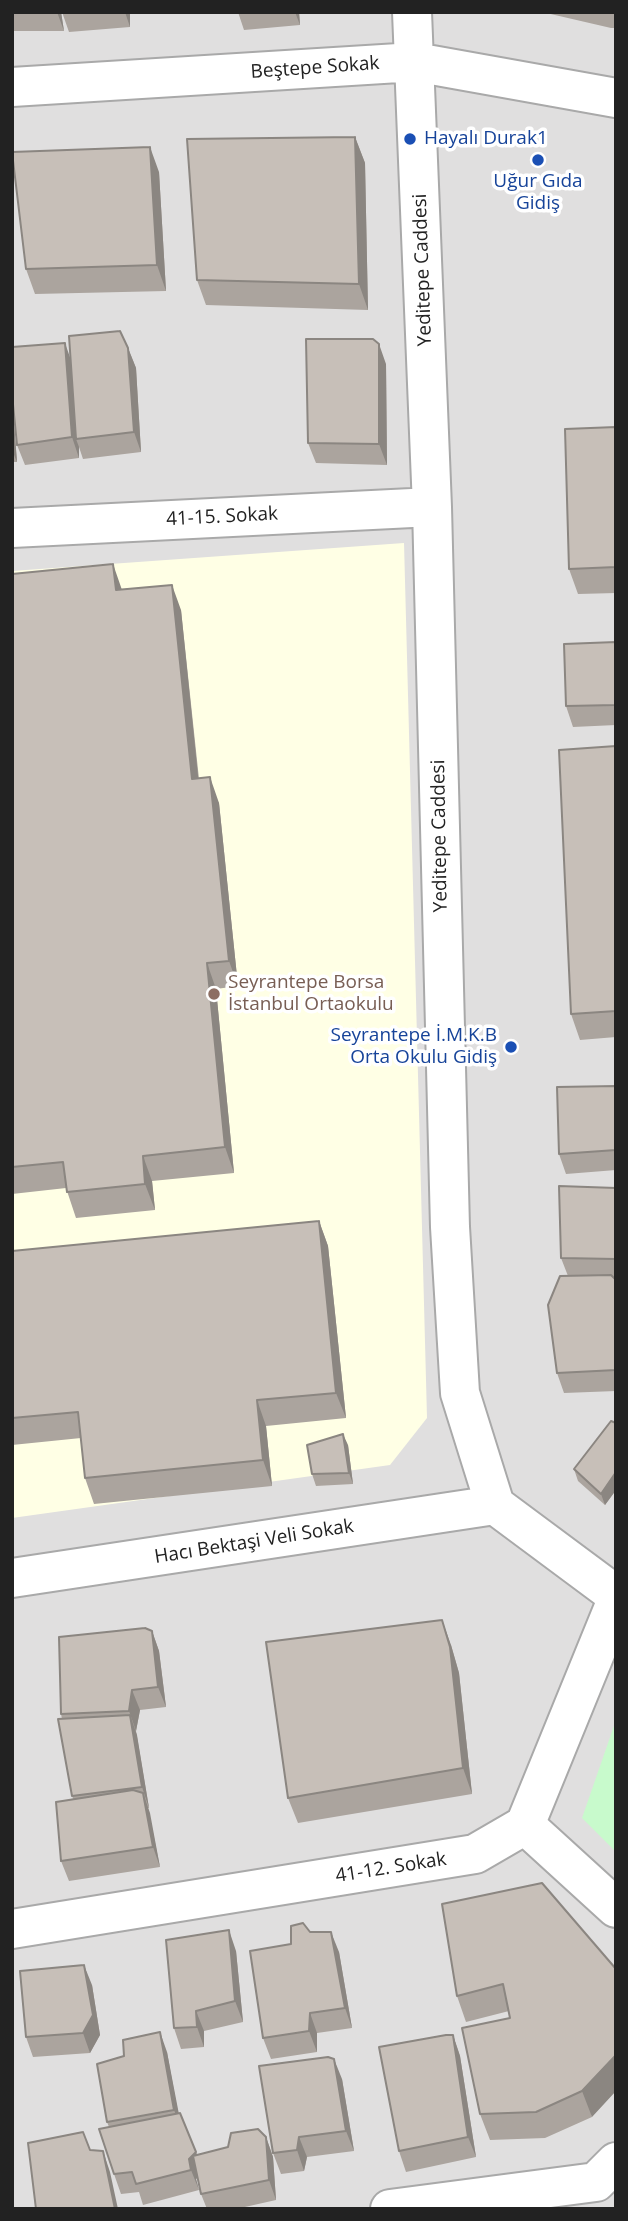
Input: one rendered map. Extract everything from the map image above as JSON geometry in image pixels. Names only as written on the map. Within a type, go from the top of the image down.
[{"type":"street","name":"Yeditepe Caddesi","points":[[412,12],[432,507],[450,1227],[460,1393],[495,1505]]},
{"type":"street","name":"Beştepe Sokak","points":[[12,87],[415,62],[616,98]]},
{"type":"street","name":"41-15. Sokak","points":[[12,528],[432,507]]},
{"type":"street","name":"Hacı Bektaşi Veli Sokak","points":[[12,1578],[495,1505]]},
{"type":"street","points":[[495,1505],[616,1595]]},
{"type":"street","points":[[616,1602],[525,1825],[616,1908]]},
{"type":"street","name":"41-12. Sokak","points":[[12,1928],[475,1854],[525,1825]]},
{"type":"street","points":[[390,2209],[455,2204],[596,2182],[616,2162]]},
{"type":"shaded area","points":[[12,12],[616,12],[616,2209],[12,2209]]},
{"type":"shaded area","name":"Seyrantepe Borsa İstanbul Ortaokulu","points":[[404,543],[427,1418],[390,1465],[12,1518],[12,571]]},
{"type":"green space","points":[[616,1720],[616,1852],[582,1818]]},
{"type":"building","points":[[355,137],[359,284],[197,280],[187,139]]},
{"type":"building","points":[[150,147],[157,265],[26,269],[12,152]]},
{"type":"building","points":[[120,331],[128,348],[134,432],[76,439],[69,336]]},
{"type":"building","points":[[306,339],[373,339],[379,344],[379,444],[308,443]]},
{"type":"building","points":[[65,343],[72,437],[17,445],[12,394],[12,347]]},
{"type":"building","points":[[616,427],[616,567],[569,569],[565,429]]},
{"type":"building","points":[[113,564],[116,590],[172,585],[192,779],[210,777],[229,961],[207,963],[225,1147],[143,1156],[145,1184],[67,1192],[63,1162],[12,1167],[12,574]]},
{"type":"building","points":[[616,642],[616,705],[566,706],[564,644]]},
{"type":"building","points":[[616,746],[616,1011],[571,1014],[559,750]]},
{"type":"building","points":[[616,1086],[616,1150],[559,1154],[557,1087]]},
{"type":"building","points":[[559,1186],[616,1188],[616,1259],[561,1258]]},
{"type":"building","points":[[319,1221],[336,1393],[257,1400],[263,1460],[85,1478],[78,1412],[12,1418],[12,1251]]},
{"type":"building","points":[[611,1275],[616,1280],[616,1370],[557,1373],[548,1305],[560,1276]]},
{"type":"building","points":[[611,1421],[616,1423],[616,1472],[601,1494],[574,1469]]},
{"type":"building","points":[[343,1434],[349,1473],[312,1474],[307,1445]]},
{"type":"building","points":[[442,1620],[450,1647],[463,1768],[288,1798],[266,1642]]},
{"type":"building","points":[[145,1628],[152,1631],[158,1687],[132,1690],[129,1711],[61,1714],[59,1637]]},
{"type":"building","points":[[130,1715],[142,1787],[72,1796],[58,1719]]},
{"type":"building","points":[[133,1790],[143,1793],[153,1847],[61,1861],[56,1802]]},
{"type":"building","points":[[542,1883],[616,1969],[616,2055],[582,2091],[536,2112],[480,2114],[462,2028],[510,2018],[503,1984],[457,1996],[442,1904]]},
{"type":"building","points":[[303,1923],[310,1932],[331,1932],[345,2008],[310,2013],[309,2031],[263,2038],[250,1951],[291,1944],[291,1926]]},
{"type":"building","points":[[229,1930],[235,2001],[196,2011],[197,2027],[174,2028],[166,1940]]},
{"type":"building","points":[[84,1965],[93,2015],[83,2033],[26,2037],[20,1971]]},
{"type":"building","points":[[160,2032],[174,2110],[107,2122],[97,2064],[124,2056],[123,2040]]},
{"type":"building","points":[[453,2035],[468,2137],[399,2151],[379,2047]]},
{"type":"building","points":[[328,2057],[334,2059],[346,2131],[299,2137],[297,2150],[273,2153],[259,2066]]},
{"type":"building","points":[[180,2113],[196,2152],[189,2159],[191,2170],[136,2184],[132,2172],[114,2174],[99,2129]]},
{"type":"building","points":[[258,2129],[266,2137],[269,2180],[201,2194],[193,2156],[228,2147],[231,2133]]},
{"type":"building","points":[[83,2132],[90,2150],[103,2151],[115,2209],[36,2209],[28,2143]]},
{"type":"place","name":"Hayalı Durak1","points":[[410,139]]},
{"type":"place","name":"Uğur Gıda Gidiş","points":[[538,160]]},
{"type":"place","name":"Seyrantepe Borsa İstanbul Ortaokulu","points":[[214,994]]},
{"type":"place","name":"Seyrantepe İ.M.K.B Orta Okulu Gidiş","points":[[511,1047]]}]
